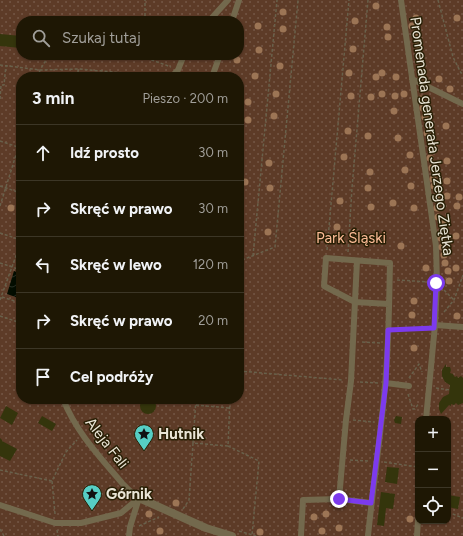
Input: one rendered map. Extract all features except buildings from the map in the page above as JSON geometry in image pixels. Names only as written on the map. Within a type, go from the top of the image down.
[{"type":"street","points":[[214,16],[228,0]]},
{"type":"street","points":[[234,16],[239,0]]},
{"type":"street","name":"Promenada generała Jerzego Ziętka","points":[[401,0],[436,246],[435,326],[426,416]]},
{"type":"street","points":[[178,70],[182,60]]},
{"type":"street","points":[[214,72],[218,60]]},
{"type":"street","points":[[412,80],[463,104]]},
{"type":"street","points":[[368,536],[386,383],[388,344],[390,279],[390,263],[326,258],[324,286],[354,302],[389,304]]},
{"type":"street","points":[[339,499],[351,381],[354,302],[358,261]]},
{"type":"street","points":[[435,326],[463,327]]},
{"type":"street","points":[[386,383],[407,386]]},
{"type":"street","name":"Aleja Fali","points":[[65,404],[71,418],[82,436],[129,490],[139,498]]},
{"type":"street","points":[[0,505],[55,522],[81,523],[121,513],[139,498]]},
{"type":"street","points":[[129,536],[130,527],[139,498]]},
{"type":"street","points":[[139,498],[206,528],[232,536]]},
{"type":"street","points":[[301,535],[303,500],[339,499],[371,503]]},
{"type":"street","points":[[416,536],[418,524]]},
{"type":"path","points":[[145,0],[145,16]]},
{"type":"path","points":[[253,256],[277,0]]},
{"type":"path","points":[[244,259],[275,247],[298,0]]},
{"type":"path","points":[[326,258],[349,0]]},
{"type":"path","points":[[348,260],[352,180],[368,0]]},
{"type":"path","points":[[438,0],[453,57],[461,73],[463,73]]},
{"type":"path","points":[[40,70],[46,60]]},
{"type":"path","points":[[154,60],[178,70]]},
{"type":"path","points":[[0,65],[40,70],[79,69],[114,72]]},
{"type":"path","points":[[0,99],[1,85],[4,86],[6,65]]},
{"type":"path","points":[[0,141],[16,146]]},
{"type":"path","points":[[0,206],[16,154]]},
{"type":"path","points":[[0,186],[16,191]]},
{"type":"path","points":[[0,233],[16,239]]},
{"type":"path","points":[[0,300],[16,255]]},
{"type":"path","points":[[0,263],[16,268]]},
{"type":"path","points":[[444,312],[454,300],[463,275]]},
{"type":"path","points":[[390,279],[436,283],[454,300]]},
{"type":"path","points":[[1,296],[16,301]]},
{"type":"path","points":[[0,316],[16,321]]},
{"type":"path","points":[[388,330],[435,326]]},
{"type":"path","points":[[352,341],[388,344]]},
{"type":"path","points":[[419,364],[428,388],[415,409],[413,408],[407,386],[410,376],[419,364]]},
{"type":"path","points":[[244,371],[342,380]]},
{"type":"path","points":[[351,381],[386,383]]},
{"type":"path","points":[[428,388],[450,390]]},
{"type":"path","points":[[228,446],[230,404]]},
{"type":"path","points":[[183,510],[189,500],[196,405],[230,408]]},
{"type":"path","points":[[346,420],[382,422]]},
{"type":"path","points":[[55,522],[52,481],[66,452],[82,436]]},
{"type":"path","points":[[193,443],[228,446],[259,461],[252,535]]},
{"type":"path","points":[[0,470],[52,481]]},
{"type":"path","points":[[137,524],[137,527],[161,516],[156,513]]},
{"type":"path","points":[[451,513],[463,518]]},
{"type":"path","points":[[0,529],[4,536]]},
{"type":"green space","name":"Park Śląski","points":[[0,0],[463,0],[463,536],[0,536]]},
{"type":"water","points":[[14,271],[16,272],[16,297],[7,294]]},
{"type":"place","name":"Hutnik","points":[[144,451]]},
{"type":"place","name":"Górnik","points":[[92,511]]},
{"type":"route","points":[[339,499],[371,503],[386,383],[388,330],[434,328],[436,283]]}]
